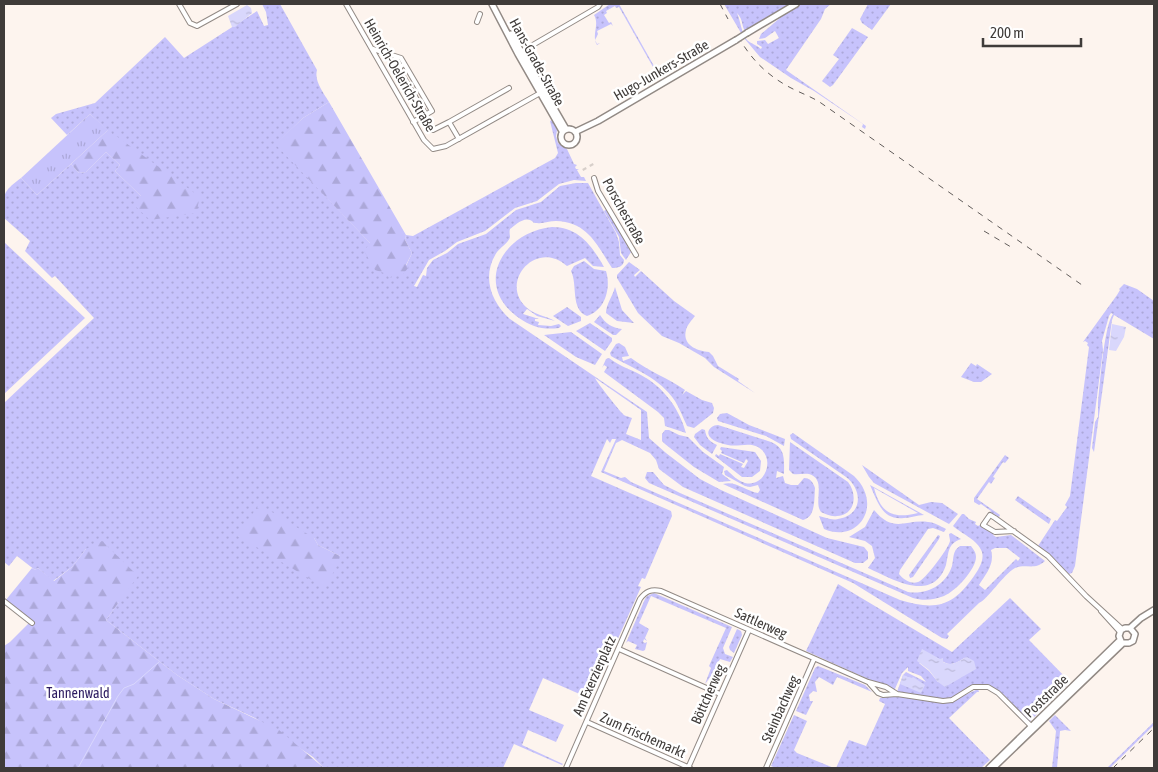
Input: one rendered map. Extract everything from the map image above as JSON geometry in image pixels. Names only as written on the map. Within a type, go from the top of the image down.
[{"type":"street","points":[[179,4],[190,23],[197,26],[237,4]]},
{"type":"street","name":"Heinrich-Oelerich-Straße","points":[[346,4],[413,122],[424,140],[433,149],[439,149],[459,139],[542,92]]},
{"type":"street","name":"Hans-Grade-Straße","points":[[492,4],[564,130]]},
{"type":"street","points":[[520,53],[598,7],[600,4]]},
{"type":"street","name":"Hugo-Junkers-Straße","points":[[576,134],[796,4]]},
{"type":"street","points":[[477,22],[480,14]]},
{"type":"street","points":[[372,49],[398,56],[432,111],[413,122]]},
{"type":"street","points":[[404,64],[400,67],[400,71],[426,115],[425,124],[430,130],[449,122],[509,88]]},
{"type":"street","points":[[449,122],[459,139]]},
{"type":"street","points":[[571,129],[576,134],[574,143],[566,144],[561,139],[564,130],[571,129]]},
{"type":"street","name":"Porschestraße","points":[[594,178],[598,191],[636,255]]},
{"type":"street","points":[[1014,531],[995,532],[983,524],[990,515],[1014,531],[1048,556],[1121,630]]},
{"type":"street","name":"Sattlerweg","points":[[644,594],[651,590],[661,591],[814,659],[879,685],[887,691],[898,694],[948,701],[973,687],[988,687],[998,693],[1032,728]]},
{"type":"street","name":"Am Exerzierplatz","points":[[566,768],[644,594]]},
{"type":"street","points":[[4,601],[32,623]]},
{"type":"street","name":"Poststraße","points":[[993,768],[1122,641],[1129,643],[1133,641],[1135,636],[1131,629],[1154,610]]},
{"type":"street","points":[[1121,630],[1131,629]]},
{"type":"street","name":"Böttcherweg","points":[[689,768],[749,630]]},
{"type":"street","points":[[1121,630],[1118,636],[1122,641]]},
{"type":"street","points":[[619,649],[720,694]]},
{"type":"street","name":"Steinbachweg","points":[[766,768],[814,659]]},
{"type":"street","name":"Sattlerweg","points":[[868,682],[883,695],[887,691]]},
{"type":"street","points":[[876,690],[879,685]]},
{"type":"street","name":"Zum Frischemarkt","points":[[586,722],[689,768]]},
{"type":"street","name":"Poststraße","points":[[988,768],[1032,728]]},
{"type":"green space","points":[[262,4],[280,4],[317,70],[318,82],[329,102],[303,118],[276,144],[370,243],[406,266],[412,253],[405,240],[406,235],[413,236],[555,158],[558,153],[550,121],[552,120],[557,130],[558,143],[567,149],[574,164],[577,165],[576,169],[579,169],[577,170],[581,177],[584,177],[586,181],[574,180],[559,184],[537,201],[515,208],[485,231],[457,242],[429,260],[414,286],[417,287],[423,275],[426,276],[427,268],[433,260],[447,253],[458,244],[486,234],[516,210],[541,202],[560,186],[588,183],[616,233],[620,255],[624,260],[622,266],[612,268],[590,236],[576,226],[567,222],[534,223],[527,219],[524,220],[510,229],[509,239],[497,252],[492,261],[489,279],[490,288],[493,297],[503,312],[510,319],[647,412],[649,438],[700,479],[827,538],[864,547],[868,552],[868,559],[863,563],[855,563],[683,487],[659,469],[656,460],[650,453],[622,440],[616,443],[604,471],[621,478],[625,477],[631,482],[900,600],[913,603],[934,605],[952,599],[968,584],[979,568],[982,557],[980,548],[953,526],[962,514],[976,522],[975,524],[978,526],[980,525],[994,533],[993,535],[996,537],[1011,535],[1045,561],[1037,566],[1019,567],[1010,571],[983,601],[947,634],[949,636],[947,639],[942,638],[853,583],[601,472],[616,439],[612,439],[610,443],[607,439],[591,476],[671,511],[672,516],[645,579],[642,578],[638,586],[641,587],[591,699],[543,678],[529,710],[564,725],[556,742],[528,730],[522,745],[563,764],[514,744],[503,768],[324,768],[313,757],[255,718],[214,699],[177,675],[106,620],[119,602],[86,549],[72,567],[53,581],[38,568],[35,570],[17,556],[9,566],[4,562],[4,403],[94,318],[55,276],[52,278],[25,251],[30,241],[4,218],[5,195],[10,187],[21,178],[37,195],[71,164],[79,173],[86,172],[106,152],[120,165],[115,171],[141,196],[196,213],[90,114],[67,135],[51,118],[56,114],[95,103],[165,37],[184,58],[257,11],[264,26],[268,25],[266,12]],"holes":[[[595,378],[641,410],[641,440],[626,434],[632,418],[623,414]],[[238,536],[314,538],[318,545],[340,556]],[[1007,548],[1020,558],[1018,561],[1016,559],[985,590],[979,585],[991,564],[991,550]]]},
{"type":"green space","points":[[610,4],[619,4],[654,66],[619,7],[616,8],[615,6],[606,11],[607,13],[604,15],[613,26],[611,24],[597,31],[598,34],[595,40],[596,19],[594,15]]},
{"type":"green space","points":[[724,4],[793,4],[745,31],[741,18],[737,13],[743,34],[747,40],[761,49],[762,47],[757,44],[757,41],[765,40],[768,44],[779,38],[775,31],[765,38],[759,39],[761,34],[787,12],[800,4],[831,4],[825,9],[821,19],[786,70],[866,126],[865,129],[862,127],[863,124],[760,57],[744,38]]},
{"type":"green space","points":[[868,4],[891,4],[872,30],[862,23],[860,19]]},
{"type":"green space","points":[[852,28],[868,37],[830,87],[822,81],[839,59],[833,55]]},
{"type":"green space","points":[[329,102],[406,235],[405,240],[412,253],[406,265],[409,267],[403,274],[389,278],[387,274],[375,270],[364,251],[370,243],[275,144],[303,118]]},
{"type":"green space","points":[[90,114],[108,130],[37,195],[21,178]]},
{"type":"green space","points":[[108,130],[200,197],[196,213],[150,220],[135,206],[141,196],[115,171],[120,165],[106,152],[86,172],[79,173],[71,164]]},
{"type":"green space","points":[[607,209],[631,252],[626,260],[621,253],[619,237],[604,211]]},
{"type":"green space","points":[[552,227],[570,230],[584,239],[604,267],[593,266],[585,258],[567,266],[555,259],[544,257],[533,260],[524,267],[519,276],[517,287],[519,298],[530,310],[555,321],[537,316],[527,309],[523,314],[539,319],[535,319],[535,321],[539,322],[538,325],[551,326],[559,324],[561,326],[548,329],[533,326],[524,321],[505,305],[497,291],[496,276],[499,262],[508,249],[520,239],[535,231]]},
{"type":"green space","points":[[4,242],[85,318],[4,394]]},
{"type":"green space","points":[[584,261],[594,269],[606,271],[608,284],[603,303],[599,309],[587,316],[578,308],[571,271],[574,266]]},
{"type":"green space","points":[[629,262],[640,270],[634,275],[635,277],[641,271],[674,301],[695,316],[688,324],[686,330],[685,335],[688,343],[695,349],[709,352],[718,366],[739,379],[738,381],[755,393],[714,367],[705,358],[679,343],[662,336],[638,313],[617,278],[617,275]]},
{"type":"green space","points":[[1124,284],[1137,289],[1154,301],[1154,339],[1114,315],[1094,452],[1092,448],[1095,422],[1098,417],[1103,356],[1107,330],[1113,314],[1111,313],[1109,316],[1102,341],[1103,350],[1075,566],[1072,573],[1069,574],[1038,546],[1055,520],[1057,521],[1067,507],[1065,505],[1070,496],[1089,347],[1088,343],[1083,342]]},
{"type":"green space","points":[[615,287],[622,310],[634,323],[617,321],[606,313]]},
{"type":"green space","points":[[567,307],[581,317],[581,321],[568,326],[553,316]]},
{"type":"green space","points":[[600,315],[609,325],[622,329],[616,335],[613,335],[594,322]]},
{"type":"green space","points":[[590,323],[612,338],[605,351],[576,331]]},
{"type":"green space","points":[[571,332],[602,354],[595,365],[576,357],[544,335]]},
{"type":"green space","points":[[619,343],[625,347],[629,356],[622,357],[623,361],[631,358],[685,390],[682,395],[686,391],[712,403],[713,413],[694,428],[687,426],[675,401],[662,386],[611,356],[610,353],[616,344]]},
{"type":"green space","points":[[609,358],[641,375],[660,389],[676,409],[686,433],[665,426],[664,418],[658,412],[604,372],[607,367],[604,365],[602,368],[606,359]]},
{"type":"green space","points":[[971,363],[976,366],[977,364],[992,374],[981,382],[974,382],[961,377]]},
{"type":"green space","points":[[727,413],[749,425],[785,439],[784,446],[766,436],[718,421],[717,418],[720,414]]},
{"type":"green space","points":[[718,425],[776,445],[782,451],[784,474],[777,471],[776,478],[783,476],[785,483],[791,485],[798,485],[804,478],[811,481],[815,488],[814,502],[812,511],[807,518],[803,520],[723,484],[732,483],[758,493],[760,490],[758,485],[745,486],[725,475],[724,471],[727,470],[742,482],[752,483],[758,481],[766,471],[767,458],[758,447],[751,445],[728,445],[712,439],[708,433],[712,427]]},
{"type":"green space","points":[[702,429],[705,430],[712,443],[717,445],[712,454],[700,445],[694,437]]},
{"type":"green space","points":[[665,430],[688,437],[703,452],[724,467],[722,474],[731,481],[719,482],[694,467],[662,441],[662,434]]},
{"type":"green space","points":[[793,433],[854,476],[863,487],[867,499],[867,509],[863,519],[856,526],[847,531],[836,532],[824,529],[819,516],[833,520],[846,517],[856,507],[858,495],[852,482],[791,439],[790,435]]},
{"type":"green space","points":[[790,442],[848,482],[854,498],[848,512],[835,516],[821,512],[818,503],[819,486],[814,477],[809,474],[793,474],[789,470]]},
{"type":"green space","points":[[721,447],[755,452],[761,461],[760,471],[752,477],[742,477],[715,456],[720,454],[743,464],[741,467],[744,468],[748,461],[746,459],[744,463],[721,453]]},
{"type":"green space","points":[[1005,455],[1009,458],[1005,463],[1003,462],[993,477],[995,478],[991,484],[989,482],[977,499],[1000,515],[999,517],[981,504],[979,505],[974,502],[974,498]]},
{"type":"green space","points":[[862,465],[919,505],[931,502],[942,503],[958,514],[949,524],[874,483]]},
{"type":"green space","points":[[647,472],[653,472],[664,485],[680,493],[908,592],[922,592],[940,583],[949,573],[954,552],[960,546],[971,546],[976,554],[975,562],[964,579],[949,593],[932,599],[921,600],[913,598],[649,483],[645,478]]},
{"type":"green space","points":[[870,485],[924,515],[904,518],[890,516],[881,508]],"holes":[[[874,488],[918,513],[895,515],[889,512],[880,504]]]},
{"type":"green space","points":[[1018,496],[1051,519],[1049,524],[1015,500]]},
{"type":"green space","points":[[259,504],[314,538],[318,545],[340,556],[338,564],[325,588],[238,536]]},
{"type":"green space","points":[[874,510],[888,522],[894,524],[930,522],[946,529],[944,532],[933,528],[928,529],[900,570],[899,574],[909,582],[915,583],[921,580],[941,557],[949,545],[949,534],[951,533],[961,539],[951,546],[946,565],[940,577],[932,583],[922,586],[911,585],[888,578],[868,568],[875,558],[872,546],[865,541],[849,537],[865,527]]},
{"type":"green space","points":[[938,535],[940,536],[939,539],[913,577],[910,578],[909,575]]},
{"type":"green space","name":"Tannenwald","points":[[102,541],[138,576],[106,620],[177,675],[214,699],[279,730],[324,768],[4,768],[4,646],[31,621],[5,601],[32,568],[35,570],[38,568],[54,581],[72,567],[86,549]]},
{"type":"green space","points":[[838,584],[952,652],[1010,598],[1041,629],[1029,640],[1070,682],[1030,721],[1005,696],[990,686],[978,685],[953,698],[947,699],[929,698],[897,692],[903,675],[906,672],[926,682],[921,676],[908,671],[908,667],[902,673],[894,691],[887,685],[868,680],[806,651]],"holes":[[[966,657],[938,682],[919,663],[940,659],[943,662],[953,664]]]},
{"type":"green space","points":[[654,593],[732,627],[723,648],[725,654],[733,657],[730,662],[720,659],[705,684],[711,668],[709,666],[726,628],[651,596],[639,623],[649,629],[645,638],[647,641],[644,639],[643,642],[647,642],[645,650],[635,649],[637,645],[628,641],[626,643],[645,599]]},
{"type":"green space","points":[[737,629],[741,631],[742,635],[734,653],[729,647]]},
{"type":"green space","points":[[818,666],[865,685],[872,692],[837,677],[833,685],[819,677],[815,682],[817,692],[813,691],[809,695],[810,701],[813,701],[806,715],[796,711],[815,668]]},
{"type":"green space","points":[[978,689],[979,692],[949,718],[990,760],[981,768],[836,768],[849,740],[866,746],[885,704],[879,701],[880,698],[897,696],[948,703]]},
{"type":"green space","points":[[794,715],[807,721],[794,750],[797,753],[834,768],[776,768],[771,766]]},
{"type":"green space","points":[[1055,715],[1071,731],[1060,731],[1057,768],[1052,768],[1056,731],[1049,721]]},
{"type":"green space","points":[[1154,722],[1154,725],[1110,768],[1107,768]]},
{"type":"water","points":[[247,5],[251,8],[252,13],[235,27],[232,27],[228,16]]},
{"type":"water","points":[[1112,324],[1126,327],[1124,337],[1116,351],[1109,350]]},
{"type":"water","points":[[922,649],[940,659],[943,658],[943,662],[950,664],[967,657],[974,661],[976,669],[945,687],[938,682],[929,670],[917,661]]},
{"type":"water","points":[[903,675],[913,677],[925,685],[921,693],[900,684]]},
{"type":"waterway","points":[[78,768],[124,688],[134,684],[159,662]]},
{"type":"railway","points":[[720,4],[728,19]]},
{"type":"railway","points":[[738,36],[761,67],[776,79],[821,103],[1082,285]]},
{"type":"railway","points":[[984,231],[1011,247]]},
{"type":"railway","points":[[1113,768],[1154,728]]}]
